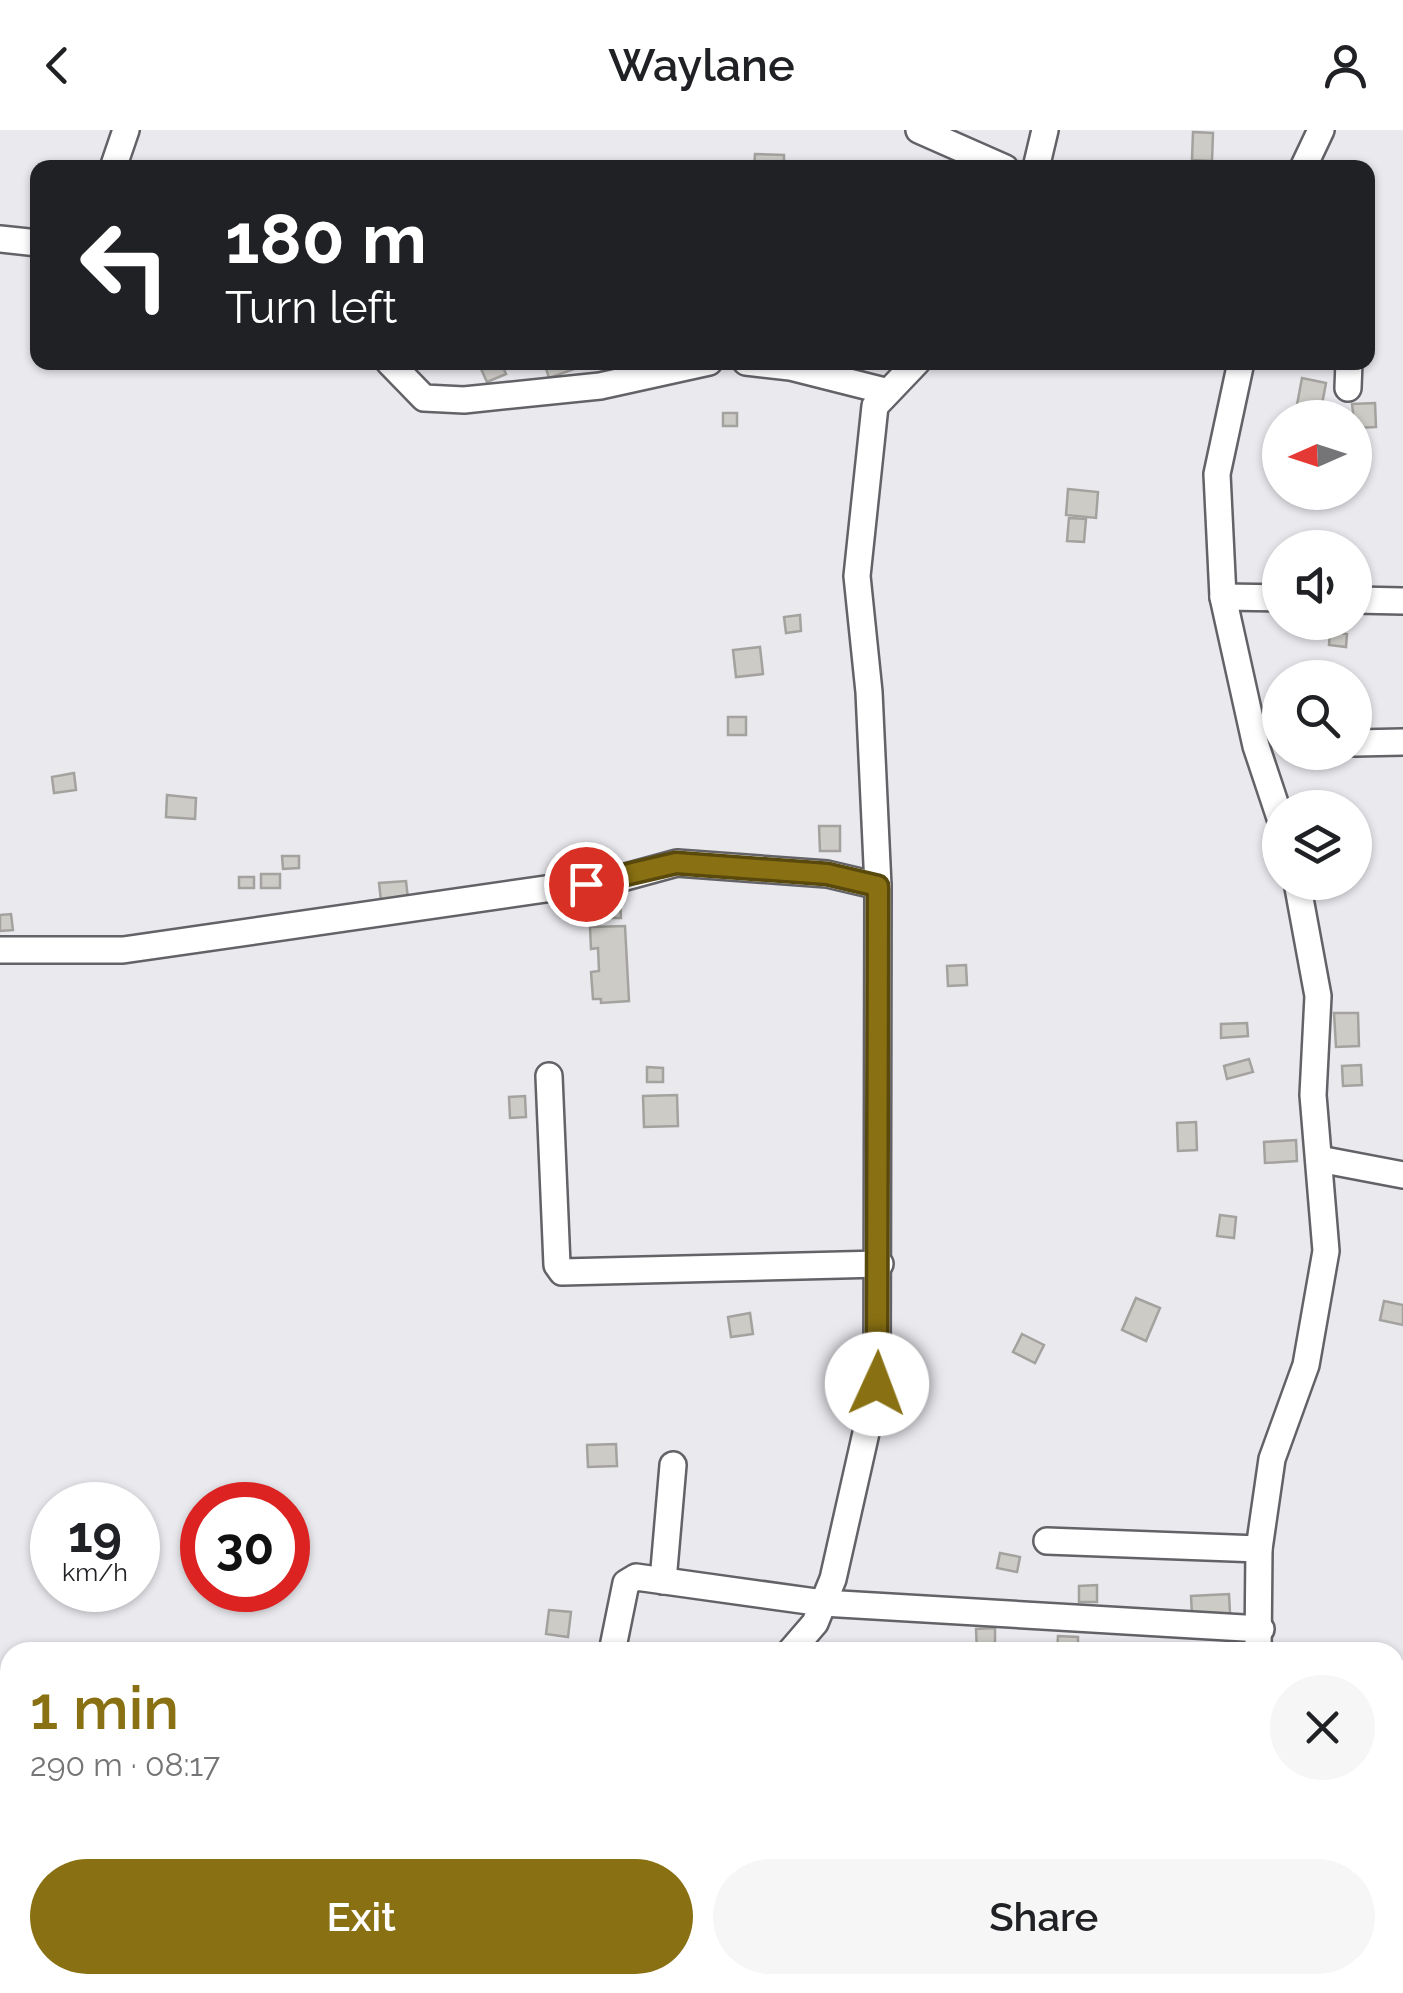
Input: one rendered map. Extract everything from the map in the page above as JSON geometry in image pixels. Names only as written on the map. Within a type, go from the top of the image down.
[{"type":"street","points":[[116,160],[126,130]]},
{"type":"street","points":[[919,130],[986,160]]},
{"type":"street","points":[[1038,160],[1044,130]]},
{"type":"street","points":[[1307,160],[1321,130]]},
{"type":"street","points":[[0,239],[30,242]]},
{"type":"street","points":[[398,370],[424,398],[464,400],[600,386],[673,370]]},
{"type":"street","points":[[802,370],[885,391]]},
{"type":"street","points":[[798,1642],[814,1623],[833,1578],[877,1384],[878,886],[870,692],[857,576],[874,406],[908,370]]},
{"type":"street","points":[[1239,370],[1217,474],[1223,597],[1262,725]]},
{"type":"street","points":[[1223,597],[1262,598]]},
{"type":"street","points":[[1372,600],[1403,601]]},
{"type":"street","points":[[1372,743],[1403,742]]},
{"type":"street","points":[[0,950],[123,950],[622,878],[676,863],[827,874],[878,886]]},
{"type":"street","points":[[614,1642],[626,1582],[636,1577],[822,1603],[1260,1641],[1258,1549],[1272,1459],[1306,1365],[1326,1252],[1313,1095],[1318,996],[1299,900]]},
{"type":"street","points":[[549,1076],[557,1266],[562,1272],[880,1264]]},
{"type":"street","points":[[1319,1159],[1403,1175]]},
{"type":"street","points":[[663,1581],[674,1465]]},
{"type":"street","points":[[1047,1541],[1258,1549]]},
{"type":"building","points":[[1193,132],[1213,133],[1212,160],[1192,160]]},
{"type":"building","points":[[755,154],[784,155],[784,160],[755,160]]},
{"type":"building","points":[[482,370],[504,370],[506,374],[487,382]]},
{"type":"building","points":[[546,370],[572,370],[549,378]]},
{"type":"building","points":[[1302,378],[1326,383],[1323,400],[1298,400]]},
{"type":"building","points":[[1375,403],[1376,427],[1372,427]]},
{"type":"building","points":[[723,413],[737,413],[737,426],[723,426]]},
{"type":"building","points":[[1068,489],[1098,492],[1096,518],[1066,515]]},
{"type":"building","points":[[1069,518],[1086,519],[1084,542],[1067,541]]},
{"type":"building","points":[[800,615],[801,631],[786,633],[784,617]]},
{"type":"building","points":[[1329,640],[1347,640],[1346,647],[1329,645]]},
{"type":"building","points":[[760,647],[763,674],[736,677],[733,650]]},
{"type":"building","points":[[728,717],[746,717],[746,735],[728,735]]},
{"type":"building","points":[[74,773],[76,790],[54,793],[52,777]]},
{"type":"building","points":[[167,795],[196,798],[195,819],[166,817]]},
{"type":"building","points":[[819,826],[840,826],[840,851],[820,851]]},
{"type":"building","points":[[282,856],[299,856],[299,868],[283,869]]},
{"type":"building","points":[[261,874],[280,874],[280,888],[261,888]]},
{"type":"building","points":[[239,877],[254,877],[254,888],[239,888]]},
{"type":"building","points":[[406,881],[408,899],[381,901],[379,883]]},
{"type":"building","points":[[620,901],[621,918],[604,918],[603,902]]},
{"type":"building","points":[[11,914],[13,930],[0,931],[0,915]]},
{"type":"building","points":[[625,926],[629,1001],[601,1003],[601,999],[593,999],[591,972],[599,971],[598,948],[591,949],[590,927]]},
{"type":"building","points":[[966,965],[967,985],[948,986],[947,966]]},
{"type":"building","points":[[1334,1013],[1358,1013],[1359,1046],[1336,1047]]},
{"type":"building","points":[[1247,1023],[1248,1036],[1221,1038],[1221,1024]]},
{"type":"building","points":[[1249,1059],[1253,1072],[1227,1079],[1224,1066]]},
{"type":"building","points":[[1361,1065],[1362,1085],[1343,1086],[1342,1066]]},
{"type":"building","points":[[647,1067],[663,1068],[663,1082],[647,1082]]},
{"type":"building","points":[[677,1095],[678,1126],[644,1127],[643,1096]]},
{"type":"building","points":[[525,1096],[526,1117],[510,1118],[509,1097]]},
{"type":"building","points":[[1196,1122],[1197,1150],[1178,1151],[1177,1123]]},
{"type":"building","points":[[1296,1140],[1297,1161],[1265,1163],[1264,1142]]},
{"type":"building","points":[[1220,1215],[1236,1217],[1234,1238],[1217,1236]]},
{"type":"building","points":[[1136,1298],[1160,1308],[1146,1341],[1122,1330]]},
{"type":"building","points":[[1384,1301],[1403,1305],[1403,1325],[1380,1320]]},
{"type":"building","points":[[750,1313],[753,1334],[731,1337],[728,1317]]},
{"type":"building","points":[[1022,1334],[1044,1345],[1035,1363],[1013,1352]]},
{"type":"building","points":[[616,1444],[617,1466],[588,1467],[587,1445]]},
{"type":"building","points":[[1000,1553],[1020,1557],[1017,1572],[997,1568]]},
{"type":"building","points":[[1097,1585],[1097,1602],[1079,1602],[1079,1586]]},
{"type":"building","points":[[1229,1594],[1230,1613],[1192,1615],[1191,1596]]},
{"type":"building","points":[[549,1610],[571,1612],[568,1637],[546,1634]]},
{"type":"building","points":[[995,1628],[995,1642],[977,1642],[976,1629]]},
{"type":"building","points":[[1058,1636],[1078,1637],[1078,1642],[1058,1642]]},
{"type":"route","points":[[586,884],[676,863],[827,874],[878,886],[877,1384]]}]
